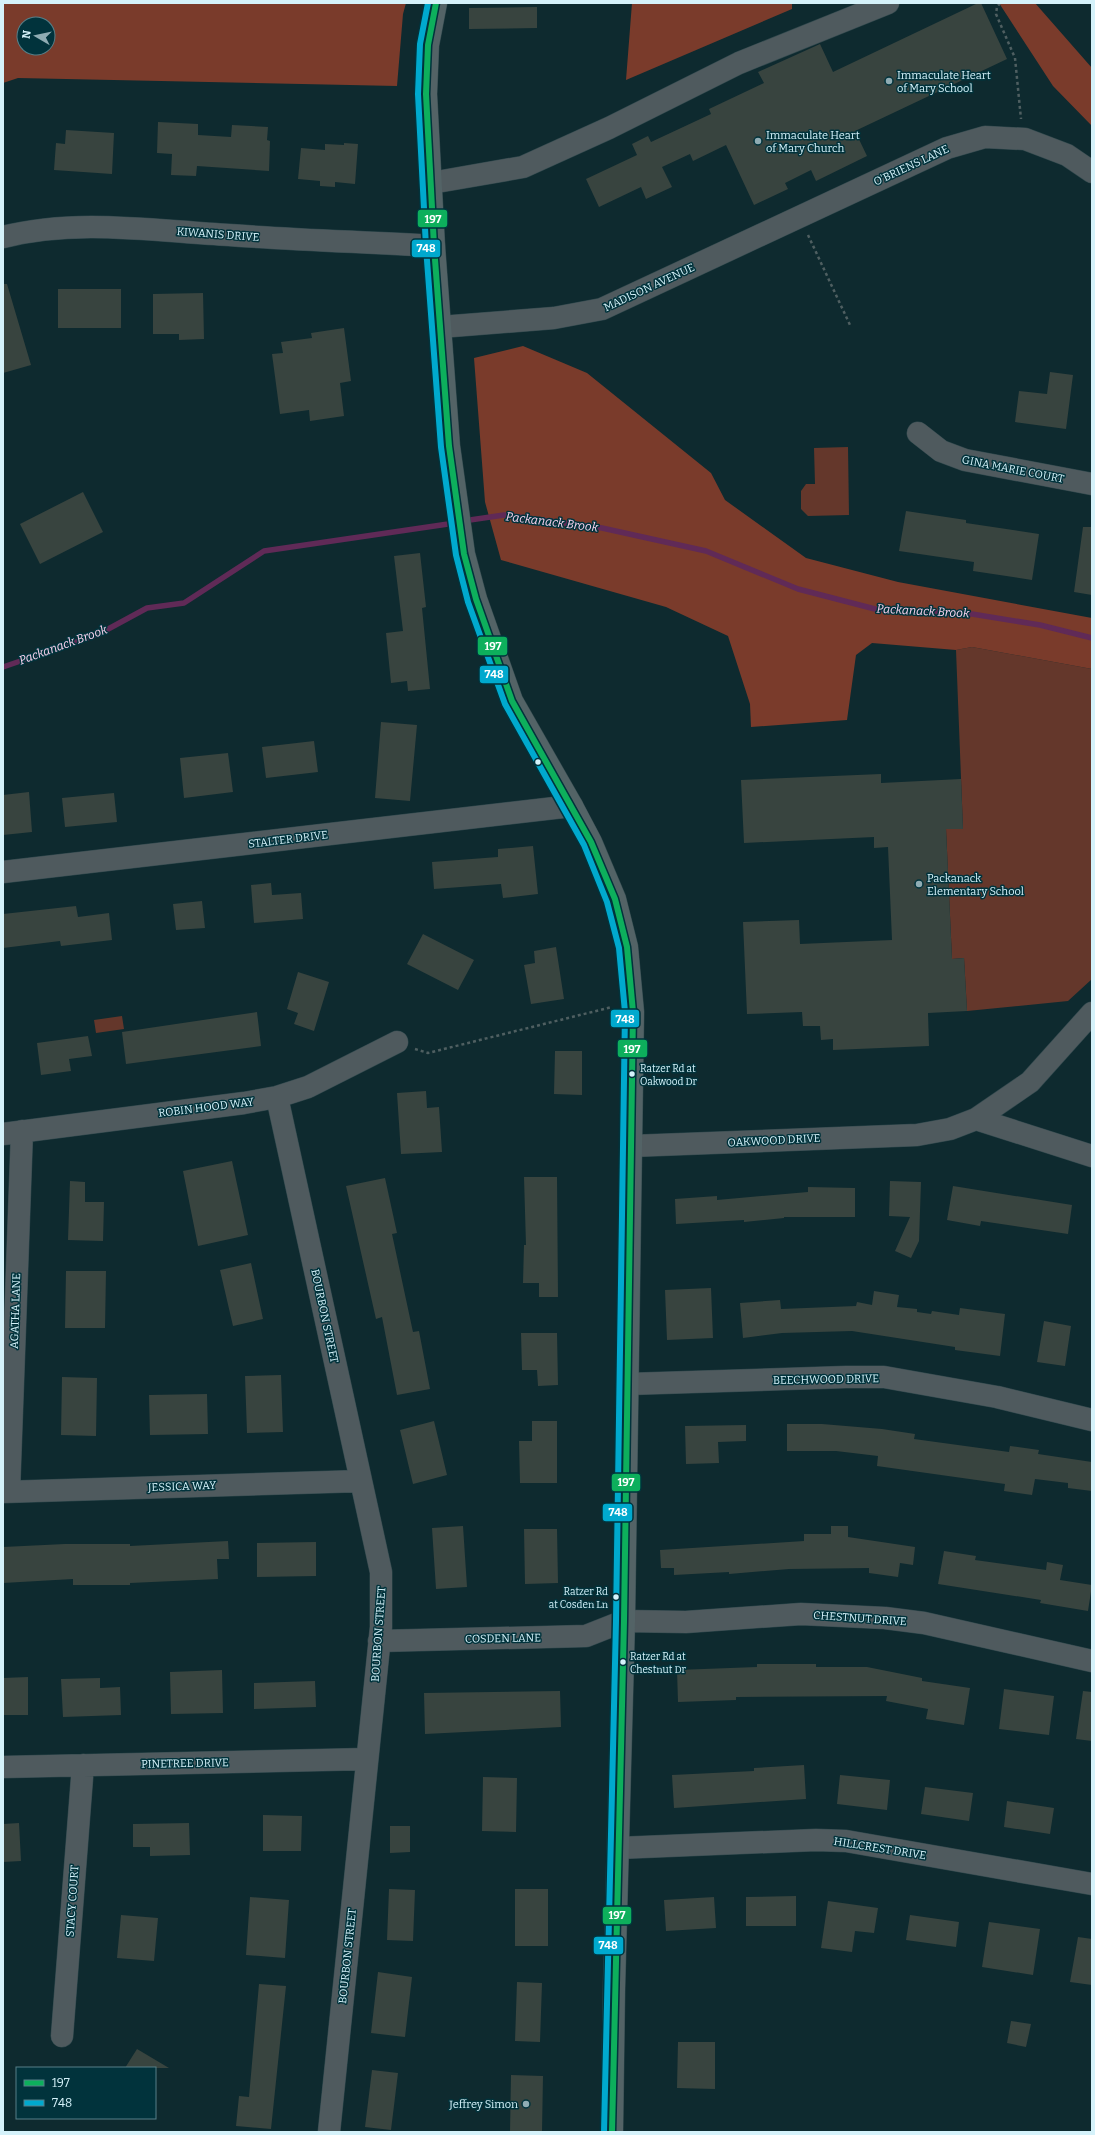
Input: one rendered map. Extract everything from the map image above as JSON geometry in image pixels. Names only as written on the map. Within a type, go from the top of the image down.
[{"type":"main road","points":[[436,3],[428,45],[426,94],[434,246],[449,446],[460,526],[476,599],[512,701],[591,842],[615,899],[629,956],[632,1002],[628,1384],[612,2132]]},
{"type":"street","points":[[431,183],[523,167],[609,128],[739,63],[888,3]]},
{"type":"street","name":"O'BRIENS LANE","points":[[803,224],[947,148],[985,138],[1022,139],[1068,155],[1084,166]]},
{"type":"street","name":"MADISON AVENUE","points":[[440,327],[554,318],[602,309],[761,235],[803,224]]},
{"type":"street","name":"KIWANIS DRIVE","points":[[3,237],[56,228],[96,226],[229,236],[434,246]]},
{"type":"street","name":"GINA MARIE COURT","points":[[918,433],[941,451],[965,460],[1092,484]]},
{"type":"street","name":"STALTER DRIVE","points":[[3,872],[572,806]]},
{"type":"street","name":"OAKWOOD DRIVE","points":[[631,1146],[917,1135],[950,1129],[976,1119],[1030,1082],[1092,1013]]},
{"type":"street","name":"ROBIN HOOD WAY","points":[[12,1133],[244,1103],[277,1097],[308,1087],[397,1042]]},
{"type":"street","name":"BOURBON STREET","points":[[277,1097],[381,1572],[379,1640],[329,2132]]},
{"type":"street","points":[[976,1119],[1092,1156]]},
{"type":"street","name":"AGATHA LANE","points":[[6,1492],[12,1133]]},
{"type":"street","name":"BEECHWOOD DRIVE","points":[[628,1384],[846,1377],[884,1378],[997,1397],[1092,1420]]},
{"type":"street","name":"JESSICA WAY","points":[[6,1492],[361,1481]]},
{"type":"street","name":"CHESTNUT DRIVE","points":[[624,1622],[686,1622],[801,1614],[885,1618],[924,1623],[1092,1661]]},
{"type":"street","name":"COSDEN LANE","points":[[379,1640],[586,1636],[624,1622]]},
{"type":"street","name":"PINETREE DRIVE","points":[[3,1767],[367,1759]]},
{"type":"street","name":"STACY COURT","points":[[62,2036],[83,1765]]},
{"type":"street","name":"HILLCREST DRIVE","points":[[618,1848],[816,1840],[846,1841],[1092,1884]]},
{"type":"path","points":[[1000,3],[997,7],[996,14],[1016,58],[1022,139]]},
{"type":"path","points":[[803,224],[850,325]]},
{"type":"path","points":[[397,1042],[428,1053],[632,1002]]},
{"type":"shaded area","points":[[3,3],[406,3],[403,14],[397,86],[18,78],[3,83]]},
{"type":"shaded area","points":[[632,3],[792,3],[792,9],[626,80]]},
{"type":"shaded area","points":[[999,3],[1035,3],[1092,68],[1092,126],[1053,86]]},
{"type":"shaded area","points":[[523,346],[587,373],[711,473],[725,500],[806,558],[898,582],[1092,618],[1092,669],[972,647],[956,650],[872,643],[856,655],[847,720],[751,727],[750,704],[728,636],[666,607],[501,560],[485,502],[474,358]]},
{"type":"shaded area","points":[[848,447],[849,515],[808,516],[801,509],[801,491],[806,484],[815,484],[814,448]]},
{"type":"shaded area","points":[[972,647],[1092,669],[1092,979],[1068,1001],[967,1011],[964,958],[952,959],[946,829],[963,829],[956,650]]},
{"type":"shaded area","points":[[122,1016],[124,1029],[96,1033],[94,1020]]},
{"type":"building","name":"Immaculate Heart of Mary School","points":[[978,3],[981,3],[1007,59],[855,131],[867,156],[816,181],[811,170],[785,183],[788,189],[754,205],[726,145],[693,161],[690,154],[662,167],[672,187],[646,199],[641,187],[599,207],[586,179],[637,155],[632,144],[648,136],[651,142],[711,114],[709,109],[764,83],[758,72],[820,44],[833,72]]},
{"type":"building","points":[[537,7],[537,28],[469,29],[469,8]]},
{"type":"building","points":[[158,122],[198,124],[198,135],[231,137],[232,125],[268,127],[267,140],[270,141],[269,171],[197,166],[196,176],[171,175],[172,154],[157,153]]},
{"type":"building","points":[[66,130],[114,133],[112,174],[54,170],[56,143],[65,144]]},
{"type":"building","points":[[344,143],[358,144],[355,184],[335,182],[335,187],[320,186],[320,181],[298,179],[301,148],[325,150],[325,144],[344,145]]},
{"type":"building","points":[[3,284],[7,284],[31,365],[3,373]]},
{"type":"building","points":[[58,289],[121,289],[121,328],[58,328]]},
{"type":"building","points":[[203,293],[204,339],[179,340],[179,334],[153,334],[153,294]]},
{"type":"building","points":[[344,328],[351,381],[340,383],[344,416],[310,421],[309,410],[280,414],[272,354],[283,353],[281,342],[312,338],[311,333]]},
{"type":"building","points":[[1050,372],[1073,375],[1066,429],[1015,422],[1019,391],[1047,394]]},
{"type":"building","points":[[83,492],[103,532],[40,564],[20,524]]},
{"type":"building","points":[[906,511],[966,520],[966,523],[1039,534],[1032,580],[973,571],[974,562],[899,551]]},
{"type":"building","points":[[1083,527],[1092,527],[1092,595],[1074,592]]},
{"type":"building","points":[[420,553],[426,607],[422,608],[430,689],[408,691],[407,681],[391,683],[386,633],[403,631],[394,556]]},
{"type":"building","points":[[381,722],[417,725],[410,801],[375,798]]},
{"type":"building","points":[[314,741],[318,772],[266,778],[262,747]]},
{"type":"building","points":[[228,753],[233,792],[184,798],[180,758]]},
{"type":"building","name":"Packanack Elementary School","points":[[881,774],[881,783],[961,779],[963,829],[946,829],[952,959],[964,958],[967,1011],[928,1013],[929,1046],[833,1050],[833,1039],[821,1040],[820,1026],[803,1026],[802,1012],[747,1014],[743,922],[799,920],[800,944],[892,940],[888,847],[874,848],[874,837],[744,843],[741,780]]},
{"type":"building","points":[[29,792],[32,832],[3,835],[3,795]]},
{"type":"building","points":[[114,793],[117,822],[65,827],[62,798]]},
{"type":"building","points":[[533,846],[538,894],[503,898],[501,884],[434,889],[432,862],[498,857],[498,849]]},
{"type":"building","points":[[271,883],[272,895],[301,893],[303,919],[254,923],[251,885]]},
{"type":"building","points":[[202,901],[205,928],[176,930],[173,904]]},
{"type":"building","points":[[76,906],[78,917],[109,913],[112,940],[61,946],[60,941],[3,948],[3,914]]},
{"type":"building","points":[[423,934],[474,960],[458,990],[407,964]]},
{"type":"building","points":[[556,947],[564,999],[531,1004],[524,965],[535,963],[534,951]]},
{"type":"building","points":[[298,972],[329,982],[314,1031],[294,1024],[298,1013],[287,1009]]},
{"type":"building","points":[[257,1012],[261,1046],[126,1064],[122,1032]]},
{"type":"building","points":[[88,1036],[92,1056],[69,1059],[71,1071],[41,1075],[37,1043]]},
{"type":"building","points":[[555,1051],[582,1051],[582,1095],[554,1094]]},
{"type":"building","points":[[426,1091],[427,1108],[439,1107],[442,1152],[401,1154],[397,1093]]},
{"type":"building","points":[[232,1161],[248,1235],[198,1246],[183,1171]]},
{"type":"building","points":[[524,1177],[557,1177],[558,1297],[539,1297],[539,1283],[523,1283],[524,1245],[526,1245]]},
{"type":"building","points":[[385,1178],[397,1233],[392,1234],[413,1332],[419,1331],[430,1389],[397,1395],[382,1317],[376,1319],[346,1186]]},
{"type":"building","points":[[70,1181],[85,1182],[85,1202],[104,1202],[103,1241],[68,1240]]},
{"type":"building","points":[[890,1181],[921,1182],[919,1241],[911,1258],[895,1251],[910,1217],[889,1216]]},
{"type":"building","points":[[953,1186],[1072,1205],[1068,1234],[981,1221],[980,1226],[947,1220]]},
{"type":"building","points":[[808,1187],[855,1188],[855,1217],[784,1217],[744,1222],[744,1220],[676,1224],[675,1199],[717,1196],[717,1200],[808,1192]]},
{"type":"building","points":[[251,1263],[263,1319],[233,1326],[220,1270]]},
{"type":"building","points":[[66,1271],[106,1271],[105,1328],[65,1328]]},
{"type":"building","points":[[711,1288],[713,1338],[667,1340],[665,1290]]},
{"type":"building","points":[[874,1291],[899,1295],[897,1307],[917,1309],[917,1312],[931,1314],[932,1311],[959,1315],[960,1308],[1005,1314],[1000,1356],[955,1350],[955,1347],[852,1331],[782,1333],[743,1338],[740,1303],[780,1300],[781,1309],[856,1306],[857,1302],[872,1305]]},
{"type":"building","points":[[1044,1321],[1071,1326],[1065,1366],[1037,1362]]},
{"type":"building","points":[[521,1333],[557,1333],[558,1385],[538,1386],[537,1370],[522,1370]]},
{"type":"building","points":[[281,1375],[283,1432],[247,1433],[245,1376]]},
{"type":"building","points":[[62,1377],[97,1378],[96,1436],[61,1435]]},
{"type":"building","points":[[207,1394],[208,1434],[150,1435],[149,1395]]},
{"type":"building","points":[[434,1421],[447,1475],[413,1484],[400,1430]]},
{"type":"building","points":[[532,1421],[557,1421],[557,1483],[520,1483],[519,1441],[532,1441]]},
{"type":"building","points":[[787,1424],[822,1424],[882,1429],[915,1434],[914,1439],[1009,1452],[1010,1446],[1039,1450],[1038,1454],[1092,1462],[1092,1491],[1068,1488],[1068,1483],[1035,1479],[1032,1495],[1004,1491],[1005,1484],[877,1466],[878,1456],[836,1451],[787,1451]]},
{"type":"building","points":[[746,1425],[746,1441],[718,1442],[719,1463],[686,1464],[685,1426]]},
{"type":"building","points":[[463,1526],[467,1587],[436,1589],[432,1528]]},
{"type":"building","points":[[831,1526],[848,1526],[848,1537],[915,1547],[913,1565],[900,1563],[898,1577],[869,1573],[869,1568],[789,1569],[729,1574],[729,1572],[674,1575],[674,1568],[661,1568],[660,1550],[804,1541],[804,1534],[831,1534]]},
{"type":"building","points":[[524,1529],[557,1529],[558,1583],[525,1584]]},
{"type":"building","points":[[228,1541],[229,1559],[217,1559],[218,1579],[130,1583],[130,1585],[73,1585],[73,1579],[3,1583],[3,1547],[65,1544],[130,1544],[130,1546]]},
{"type":"building","points":[[316,1542],[316,1576],[257,1577],[257,1543]]},
{"type":"building","points":[[944,1551],[976,1556],[975,1560],[1046,1570],[1047,1562],[1063,1565],[1060,1580],[1092,1585],[1088,1611],[1040,1603],[1041,1600],[938,1584]]},
{"type":"building","points":[[757,1664],[816,1664],[816,1667],[867,1667],[922,1678],[922,1681],[970,1688],[964,1725],[926,1719],[928,1709],[886,1701],[887,1696],[736,1697],[736,1700],[678,1702],[677,1670],[757,1667]]},
{"type":"building","points":[[222,1670],[223,1713],[171,1714],[170,1672]]},
{"type":"building","points":[[28,1677],[28,1715],[3,1715],[3,1678]]},
{"type":"building","points":[[100,1678],[100,1688],[120,1687],[121,1715],[63,1717],[61,1679]]},
{"type":"building","points":[[315,1681],[316,1707],[254,1709],[254,1683]]},
{"type":"building","points":[[1004,1689],[1054,1696],[1049,1735],[999,1729]]},
{"type":"building","points":[[560,1691],[561,1727],[425,1734],[424,1693]]},
{"type":"building","points":[[1083,1691],[1092,1692],[1092,1741],[1076,1739]]},
{"type":"building","points":[[804,1765],[806,1799],[674,1808],[672,1775],[754,1771],[754,1768]]},
{"type":"building","points":[[840,1775],[890,1780],[887,1810],[837,1804]]},
{"type":"building","points":[[483,1777],[517,1778],[516,1832],[482,1831]]},
{"type":"building","points":[[925,1787],[973,1793],[969,1821],[921,1814]]},
{"type":"building","points":[[1007,1801],[1054,1808],[1050,1834],[1004,1827]]},
{"type":"building","points":[[263,1815],[302,1816],[301,1851],[263,1851]]},
{"type":"building","points":[[19,1823],[21,1861],[3,1862],[3,1824]]},
{"type":"building","points":[[189,1823],[190,1855],[150,1856],[150,1847],[133,1847],[133,1824]]},
{"type":"building","points":[[390,1826],[410,1826],[410,1852],[390,1853]]},
{"type":"building","points":[[389,1889],[415,1890],[413,1941],[387,1940]]},
{"type":"building","points":[[515,1889],[548,1889],[548,1946],[515,1946]]},
{"type":"building","points":[[796,1896],[796,1926],[746,1926],[746,1897]]},
{"type":"building","points":[[250,1897],[289,1900],[285,1958],[246,1955]]},
{"type":"building","points":[[714,1897],[716,1928],[666,1931],[664,1900]]},
{"type":"building","points":[[828,1901],[878,1908],[874,1933],[855,1931],[852,1952],[821,1948]]},
{"type":"building","points":[[121,1915],[158,1918],[154,1961],[117,1958]]},
{"type":"building","points":[[910,1915],[959,1922],[956,1947],[906,1940]]},
{"type":"building","points":[[989,1922],[1040,1929],[1033,1975],[982,1967]]},
{"type":"building","points":[[1078,1937],[1092,1939],[1092,1985],[1070,1982]]},
{"type":"building","points":[[378,1972],[412,1977],[405,2037],[371,2033]]},
{"type":"building","points":[[517,1982],[542,1983],[540,2042],[515,2041]]},
{"type":"building","points":[[259,1984],[286,1986],[271,2129],[236,2126],[239,2096],[249,2097]]},
{"type":"building","points":[[1011,2021],[1031,2024],[1026,2047],[1007,2043]]},
{"type":"building","points":[[678,2042],[715,2042],[715,2089],[677,2088]]},
{"type":"building","points":[[137,2049],[169,2068],[156,2067],[126,2067]]},
{"type":"building","points":[[372,2070],[398,2073],[391,2130],[365,2127]]},
{"type":"building","name":"Jeffrey Simon","points":[[511,2075],[543,2076],[542,2132],[510,2132]]},
{"type":"waterway","name":"Packanack Brook","points":[[463,521],[504,515],[602,528],[706,551],[798,589],[875,609],[972,614],[1040,625],[1092,638]]},
{"type":"waterway","name":"Packanack Brook","points":[[3,667],[99,634],[147,608],[184,603],[264,551],[455,523]]},
{"type":"transit line","name":"748","points":[[428,3],[420,44],[418,94],[426,247],[441,447],[456,555],[468,602],[505,704],[584,845],[607,902],[619,948],[625,1012],[616,1621],[604,2132]]},
{"type":"transit line","name":"197","points":[[436,3],[428,45],[426,94],[434,246],[449,446],[464,554],[476,599],[512,701],[591,842],[615,899],[627,947],[633,1012],[624,1621],[612,2132]]},
{"type":"place","name":"Immaculate Heart of Mary School","points":[[889,81]]},
{"type":"place","name":"Immaculate Heart of Mary Church","points":[[758,141]]},
{"type":"place","name":"Packanack Elementary School","points":[[919,884]]},
{"type":"place","name":"Ratzer Rd at Oakwood Dr","points":[[632,1074]]},
{"type":"place","name":"Ratzer Rd at Cosden Ln","points":[[616,1597]]},
{"type":"place","name":"Ratzer Rd at Chestnut Dr","points":[[623,1662]]},
{"type":"place","name":"Jeffrey Simon","points":[[526,2104]]}]
